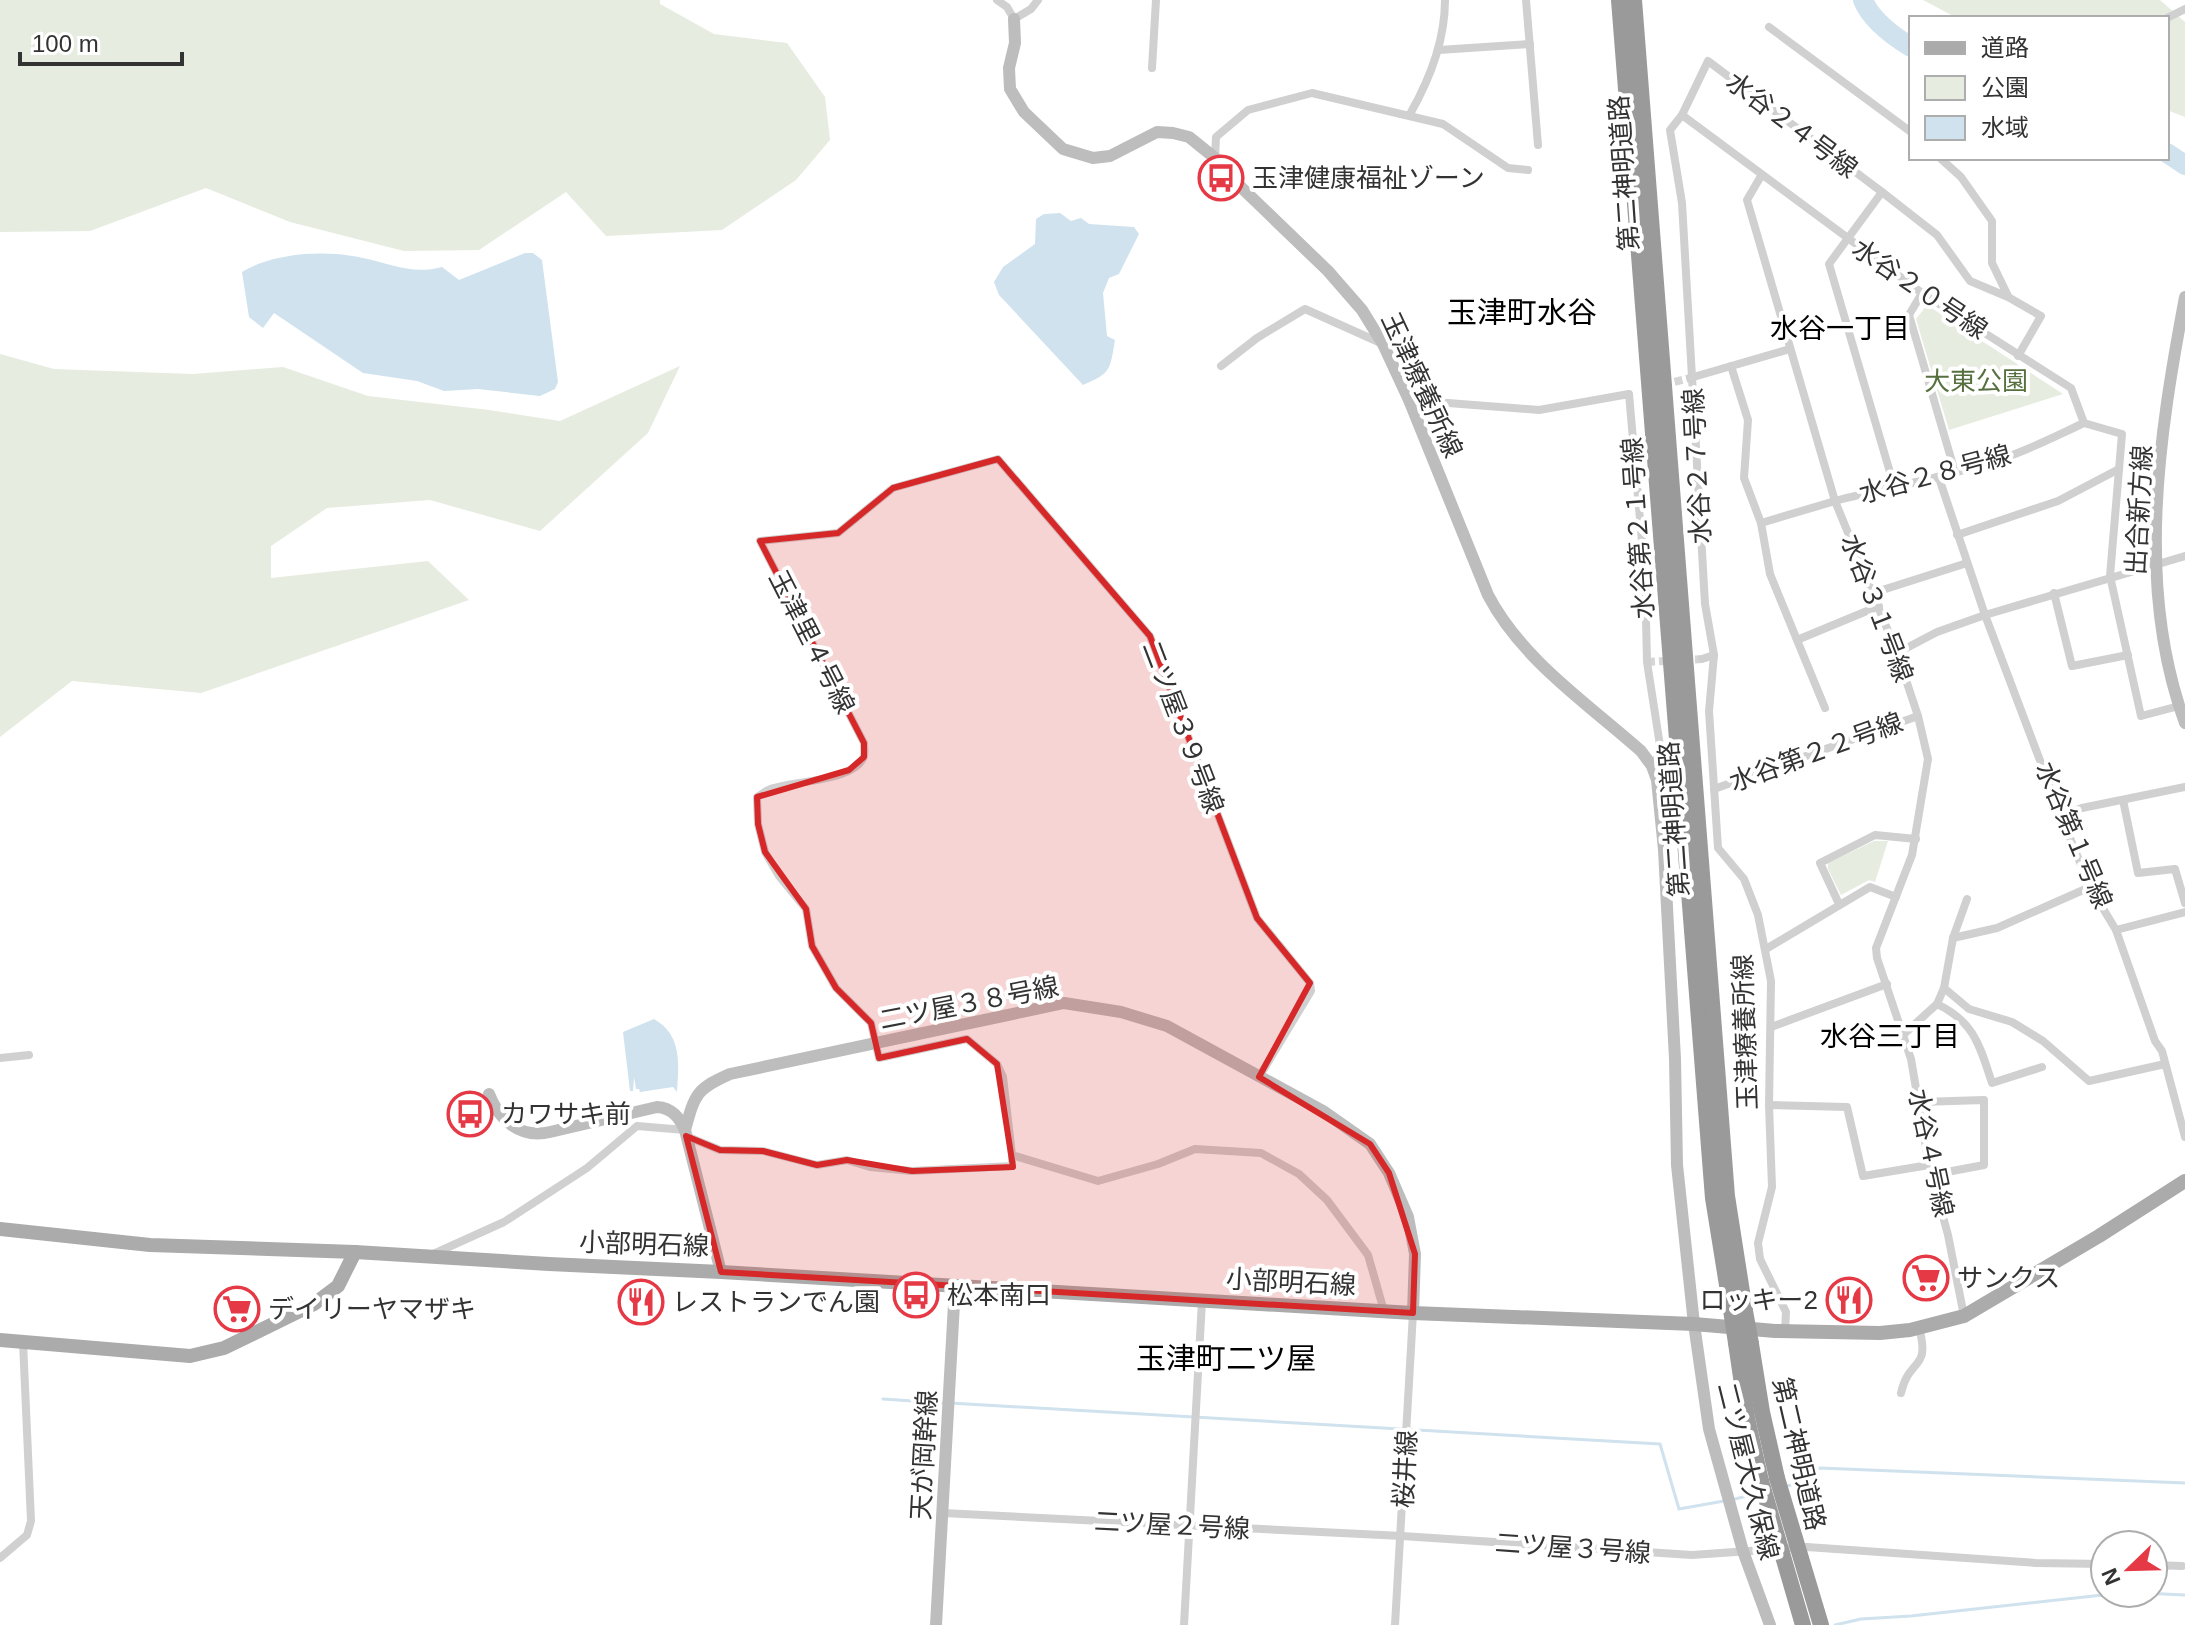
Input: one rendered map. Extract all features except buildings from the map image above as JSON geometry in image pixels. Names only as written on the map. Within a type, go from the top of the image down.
[{"type":"highway","name":"第二神明道路","points":[[1619,0],[1713,1198],[1738,1311]]},
{"type":"highway","name":"第二神明道路","points":[[1634,0],[1738,1311],[1743,1343],[1762,1412],[1769,1480],[1803,1625]]},
{"type":"highway","name":"第二神明道路","points":[[1769,1480],[1821,1625]]},
{"type":"main road","name":"小部明石線","points":[[0,1229],[150,1245],[355,1252],[1413,1313],[1880,1333],[1919,1328],[1964,1316],[2185,1181]]},
{"type":"main road","points":[[0,1340],[190,1356],[224,1348],[293,1315],[326,1295],[338,1286],[355,1252]]},
{"type":"street","points":[[997,0],[1007,7],[1014,19],[1031,9],[1038,0]]},
{"type":"street","points":[[1152,68],[1156,0]]},
{"type":"street","points":[[1410,114],[1424,91],[1439,50],[1445,0]]},
{"type":"street","points":[[1526,0],[1538,145]]},
{"type":"street","name":"玉津療養所線","points":[[1014,19],[1010,89],[1024,112],[1063,149],[1093,158],[1110,156],[1157,132],[1189,137],[1215,158],[1218,165],[1328,271],[1362,310],[1383,344],[1409,400],[1499,617],[1530,655],[1641,751],[1652,766]]},
{"type":"street","points":[[1769,27],[1909,131]]},
{"type":"street","points":[[1439,50],[1530,44]]},
{"type":"street","name":"水谷２４号線","points":[[1690,378],[1682,203],[1670,130],[1682,115],[1708,61],[1882,192],[1829,264],[1894,486]]},
{"type":"street","points":[[1215,158],[1216,137],[1248,110],[1312,93],[1443,124],[1508,168],[1528,170]]},
{"type":"street","name":"水谷２０号線","points":[[1682,115],[1922,293],[2071,388],[2084,423]]},
{"type":"street","points":[[1942,160],[1961,177],[1992,221],[1992,263],[2008,297]]},
{"type":"street","name":"水谷２８号線","points":[[1761,176],[1747,200],[1835,501],[1939,478],[2006,458],[2084,423]]},
{"type":"street","points":[[1882,192],[1937,235],[1970,281],[2008,297],[2041,316],[2018,356]]},
{"type":"street","points":[[1922,293],[1909,315],[1955,472]]},
{"type":"street","name":"出合新方線","points":[[2185,297],[2162,455],[2155,564],[2162,639],[2185,723]]},
{"type":"street","points":[[1221,366],[1257,338],[1305,309],[1383,344]]},
{"type":"street","name":"水谷２７号線","points":[[1714,655],[1705,604],[1690,378],[1790,349]]},
{"type":"street","points":[[1731,366],[1748,420],[1744,478],[1761,523],[1770,574],[1825,708]]},
{"type":"street","name":"水谷第２１号線","points":[[1409,400],[1539,410],[1629,394],[1645,576],[1647,662],[1661,752],[1652,766]]},
{"type":"street","points":[[2084,423],[2122,434],[2110,576],[2141,716],[2179,706]]},
{"type":"street","name":"二ツ屋３９号線","points":[[760,541],[838,533],[893,488],[998,459],[1150,636],[1257,918],[1310,983],[1311,991],[1259,1077]]},
{"type":"street","points":[[1957,535],[2058,501],[2119,469]]},
{"type":"street","name":"水谷第１号線","points":[[1939,478],[1985,615],[2061,816],[2090,887],[2116,930],[2165,1064],[2185,1137]]},
{"type":"street","points":[[1761,523],[1835,501]]},
{"type":"street","name":"水谷３１号線","points":[[1835,501],[1879,606],[1918,716]]},
{"type":"street","name":"玉津里４号線","points":[[760,541],[864,743],[864,757],[859,764],[828,779],[770,789],[757,797],[758,824],[765,852],[779,876],[806,909],[812,946],[836,988],[871,1023],[875,1042]]},
{"type":"street","points":[[1897,653],[1937,632],[1985,615],[2185,556]]},
{"type":"street","points":[[1873,593],[1967,563]]},
{"type":"street","points":[[2054,593],[2072,666],[2128,655]]},
{"type":"street","points":[[1797,640],[1879,606]]},
{"type":"street","points":[[1702,659],[1714,655]]},
{"type":"street","name":"玉津療養所線","points":[[1714,655],[1709,711],[1718,848],[1744,879],[1758,915],[1771,981],[1769,1105],[1772,1187],[1758,1243],[1760,1259],[1786,1312],[1785,1331]]},
{"type":"street","name":"水谷第２２号線","points":[[1714,789],[1918,716]]},
{"type":"street","name":"水谷４号線","points":[[1918,716],[1928,759],[1916,839],[1876,948],[1904,1034],[1920,1102],[1930,1170],[1948,1235],[1964,1316]]},
{"type":"street","points":[[1652,766],[1657,780],[1664,850],[1677,1165],[1694,1324]]},
{"type":"street","points":[[2061,816],[2082,808],[2185,787]]},
{"type":"street","points":[[2123,800],[2138,873],[2175,869],[2185,903]]},
{"type":"street","points":[[1839,904],[1820,863],[1875,835],[1916,839]]},
{"type":"street","points":[[1766,949],[1870,887],[1896,897]]},
{"type":"street","points":[[1953,938],[1997,928],[2090,887]]},
{"type":"street","points":[[1904,1034],[1937,1004],[1944,988],[1953,938],[1967,899]]},
{"type":"street","points":[[2116,930],[2185,912]]},
{"type":"street","points":[[1771,1027],[1887,984]]},
{"type":"street","points":[[1944,988],[1969,1009],[2012,1022],[2043,1041],[2089,1081],[2165,1064]]},
{"type":"street","name":"二ツ屋３８号線","points":[[685,1133],[693,1101],[706,1084],[730,1074],[1064,1003],[1121,1012],[1167,1026],[1323,1111],[1370,1144],[1389,1173],[1408,1217],[1415,1254],[1413,1313]]},
{"type":"street","points":[[1937,1004],[1955,1013],[1979,1041],[1992,1083],[2042,1067]]},
{"type":"street","points":[[427,1257],[504,1222],[587,1168],[637,1126],[653,1125],[685,1133],[720,1150],[763,1151],[817,1165],[847,1160],[870,1167],[912,1171],[1012,1166],[1003,1077],[997,1064],[983,1050],[967,1039],[879,1058],[875,1042]]},
{"type":"street","points":[[0,1058],[29,1055]]},
{"type":"street","points":[[489,1094],[500,1117],[510,1126],[541,1134],[657,1107],[666,1108],[679,1117],[721,1272]]},
{"type":"street","points":[[1769,1105],[1847,1107],[1863,1176],[1984,1165],[1984,1100],[1920,1102]]},
{"type":"street","points":[[1012,1155],[1098,1181],[1158,1164],[1195,1149],[1261,1153],[1299,1174],[1327,1200],[1368,1255],[1384,1311]]},
{"type":"street","name":"天が岡幹線","points":[[936,1625],[955,1286]]},
{"type":"street","points":[[1184,1625],[1202,1301]]},
{"type":"street","name":"桜井線","points":[[1395,1625],[1413,1313]]},
{"type":"street","name":"二ツ屋大久保線","points":[[1694,1324],[1709,1429],[1743,1551],[1770,1625]]},
{"type":"street","points":[[1901,1393],[1909,1373],[1923,1357],[1925,1348],[1919,1328]]},
{"type":"street","points":[[0,1558],[27,1535],[31,1521],[23,1342]]},
{"type":"street","name":"二ツ屋２号線","points":[[943,1513],[1402,1536]]},
{"type":"street","name":"二ツ屋３号線","points":[[1402,1536],[1692,1555],[1807,1547],[2089,1564]]},
{"type":"street","points":[[2169,1566],[2182,1566]]},
{"type":"highlighted area","points":[[998,459],[1150,636],[1257,918],[1310,983],[1259,1077],[1370,1144],[1389,1173],[1415,1254],[1413,1313],[721,1272],[686,1136],[720,1150],[763,1151],[817,1165],[847,1160],[912,1171],[1013,1167],[997,1064],[967,1039],[879,1058],[871,1023],[836,988],[812,946],[806,909],[765,852],[758,824],[757,797],[849,770],[864,757],[864,743],[760,541],[838,533],[893,488]]},
{"type":"green space","points":[[0,0],[660,0],[660,4],[714,34],[787,43],[825,97],[830,140],[796,180],[722,230],[606,236],[566,192],[479,250],[404,251],[290,222],[206,188],[90,231],[0,232]]},
{"type":"green space","points":[[1923,0],[2160,0],[2185,22],[2185,117],[2169,111],[2169,16],[1953,16]]},
{"type":"green space","name":"大東公園","points":[[1927,305],[2063,394],[1949,430],[1916,319]]},
{"type":"green space","points":[[0,354],[54,369],[193,374],[283,367],[368,396],[560,421],[680,366],[648,433],[540,531],[430,500],[327,508],[271,546],[271,578],[428,561],[469,600],[201,693],[72,681],[0,737]]},
{"type":"green space","points":[[1874,841],[1888,841],[1875,882],[1869,880],[1841,895],[1828,863]]},
{"type":"water","points":[[1060,213],[1071,221],[1081,218],[1089,224],[1134,227],[1139,234],[1119,274],[1109,278],[1103,293],[1107,336],[1115,340],[1110,364],[1099,377],[1083,385],[999,295],[994,282],[1003,267],[1035,244],[1036,219],[1044,214]]},
{"type":"water","points":[[525,253],[533,253],[542,260],[558,382],[555,389],[540,396],[478,389],[444,391],[417,381],[363,373],[274,313],[263,328],[249,317],[242,272],[285,257],[333,254],[411,269],[442,267],[459,280]]},
{"type":"water","points":[[654,1019],[670,1033],[674,1041],[678,1060],[677,1092],[673,1087],[640,1092],[636,1089],[634,1077],[633,1091],[630,1091],[623,1032]]},
{"type":"waterway","points":[[1863,0],[1877,21],[1909,46]]},
{"type":"waterway","points":[[2169,154],[2185,165]]},
{"type":"waterway","points":[[883,1399],[943,1403]]},
{"type":"waterway","points":[[950,1403],[1660,1444],[1679,1509],[1724,1501]]},
{"type":"waterway","points":[[1786,1486],[1796,1484],[1820,1468],[2185,1483]]},
{"type":"waterway","points":[[1731,1500],[1759,1493]]},
{"type":"waterway","points":[[2169,1594],[2185,1595]]},
{"type":"waterway","points":[[1835,1625],[1861,1619],[2089,1597]]},
{"type":"tunnel","points":[[1663,385],[1690,378]]},
{"type":"tunnel","points":[[1647,662],[1702,659]]},
{"type":"place","name":"玉津健康福祉ゾーン","points":[[1221,178]]},
{"type":"place","name":"カワサキ前","points":[[470,1114]]},
{"type":"place","name":"サンクス","points":[[1926,1278]]},
{"type":"place","name":"松本南口","points":[[916,1295]]},
{"type":"place","name":"ロッキー2","points":[[1849,1300]]},
{"type":"place","name":"レストランでん園","points":[[641,1302]]},
{"type":"place","name":"デイリーヤマザキ","points":[[237,1309]]},
{"type":"district","name":"玉津町水谷","points":[[1522,313]]},
{"type":"district","name":"水谷一丁目","points":[[1840,328]]},
{"type":"district","name":"水谷三丁目","points":[[1890,1036]]},
{"type":"district","name":"玉津町二ツ屋","points":[[1226,1359]]}]
